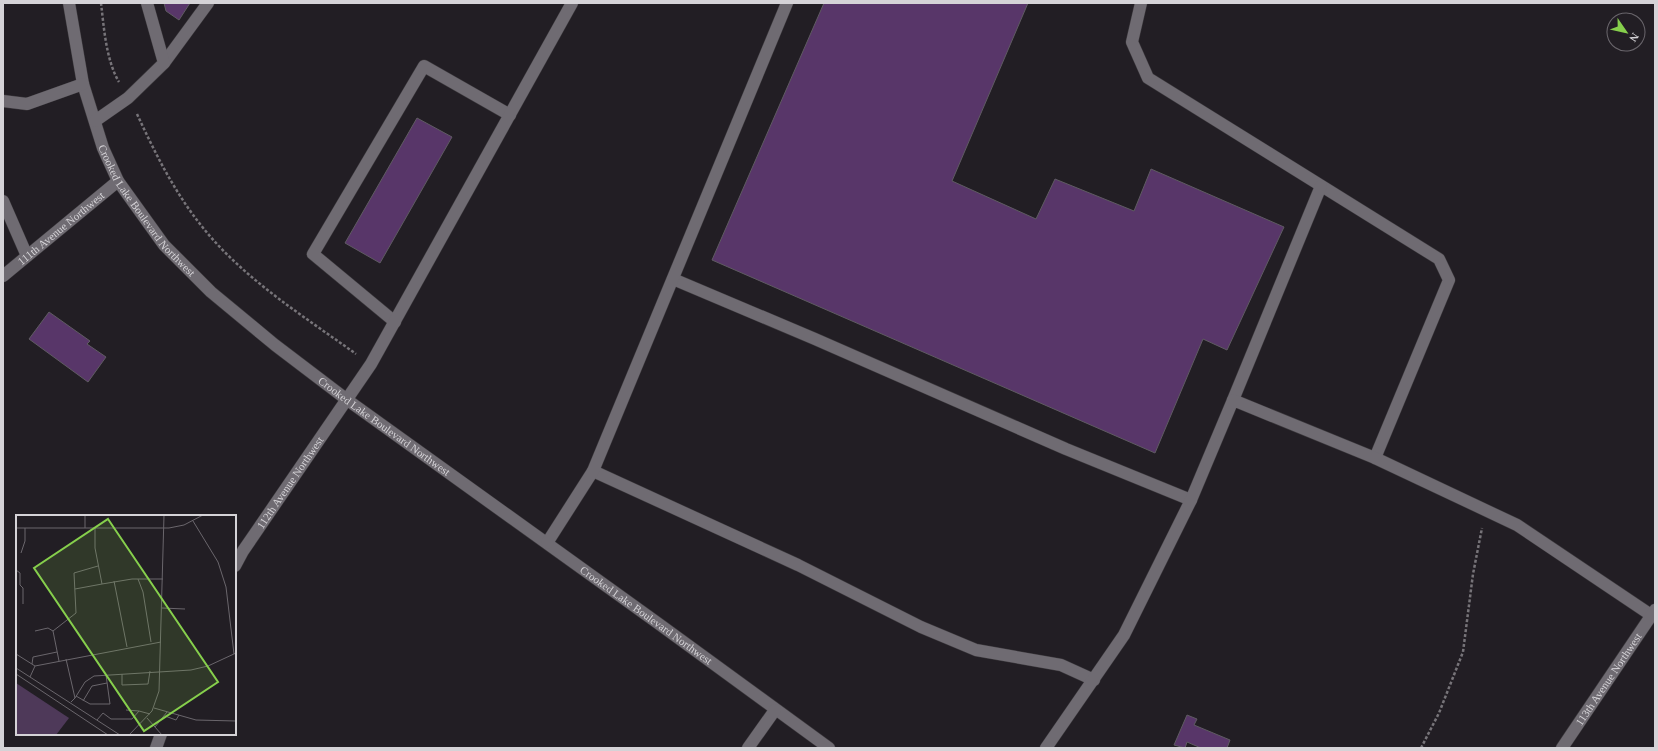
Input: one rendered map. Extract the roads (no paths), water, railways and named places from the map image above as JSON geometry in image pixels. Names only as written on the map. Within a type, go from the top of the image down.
[{"type":"street","name":"Crooked Lake Boulevard Northwest","points":[[69,3],[83,84],[103,148],[118,181],[164,245],[211,292],[275,345],[346,399],[829,748]]},
{"type":"street","points":[[147,3],[164,63]]},
{"type":"street","points":[[94,121],[128,98],[164,63],[208,3]]},
{"type":"street","name":"112th Avenue Northwest","points":[[236,564],[243,551],[371,364],[572,3]]},
{"type":"street","points":[[547,543],[593,471],[787,3]]},
{"type":"street","points":[[1141,3],[1132,42],[1148,78],[1439,259],[1449,280],[1375,458]]},
{"type":"street","points":[[395,322],[313,254],[424,66],[510,116]]},
{"type":"street","points":[[3,101],[27,104],[83,84]]},
{"type":"street","name":"111th Avenue Northwest","points":[[3,276],[118,181]]},
{"type":"street","points":[[1046,748],[1094,680],[1124,634],[1191,500],[1321,186]]},
{"type":"street","points":[[3,201],[7,223],[27,256]]},
{"type":"street","points":[[673,278],[1072,452],[1191,500]]},
{"type":"street","points":[[1233,400],[1375,458],[1517,525],[1653,612]]},
{"type":"street","points":[[593,471],[798,565],[921,627],[976,650],[1061,665],[1094,680]]},
{"type":"street","name":"113th Avenue Northwest","points":[[1562,748],[1653,612]]},
{"type":"street","points":[[748,748],[775,710]]},
{"type":"street","points":[[156,748],[161,735]]}]
